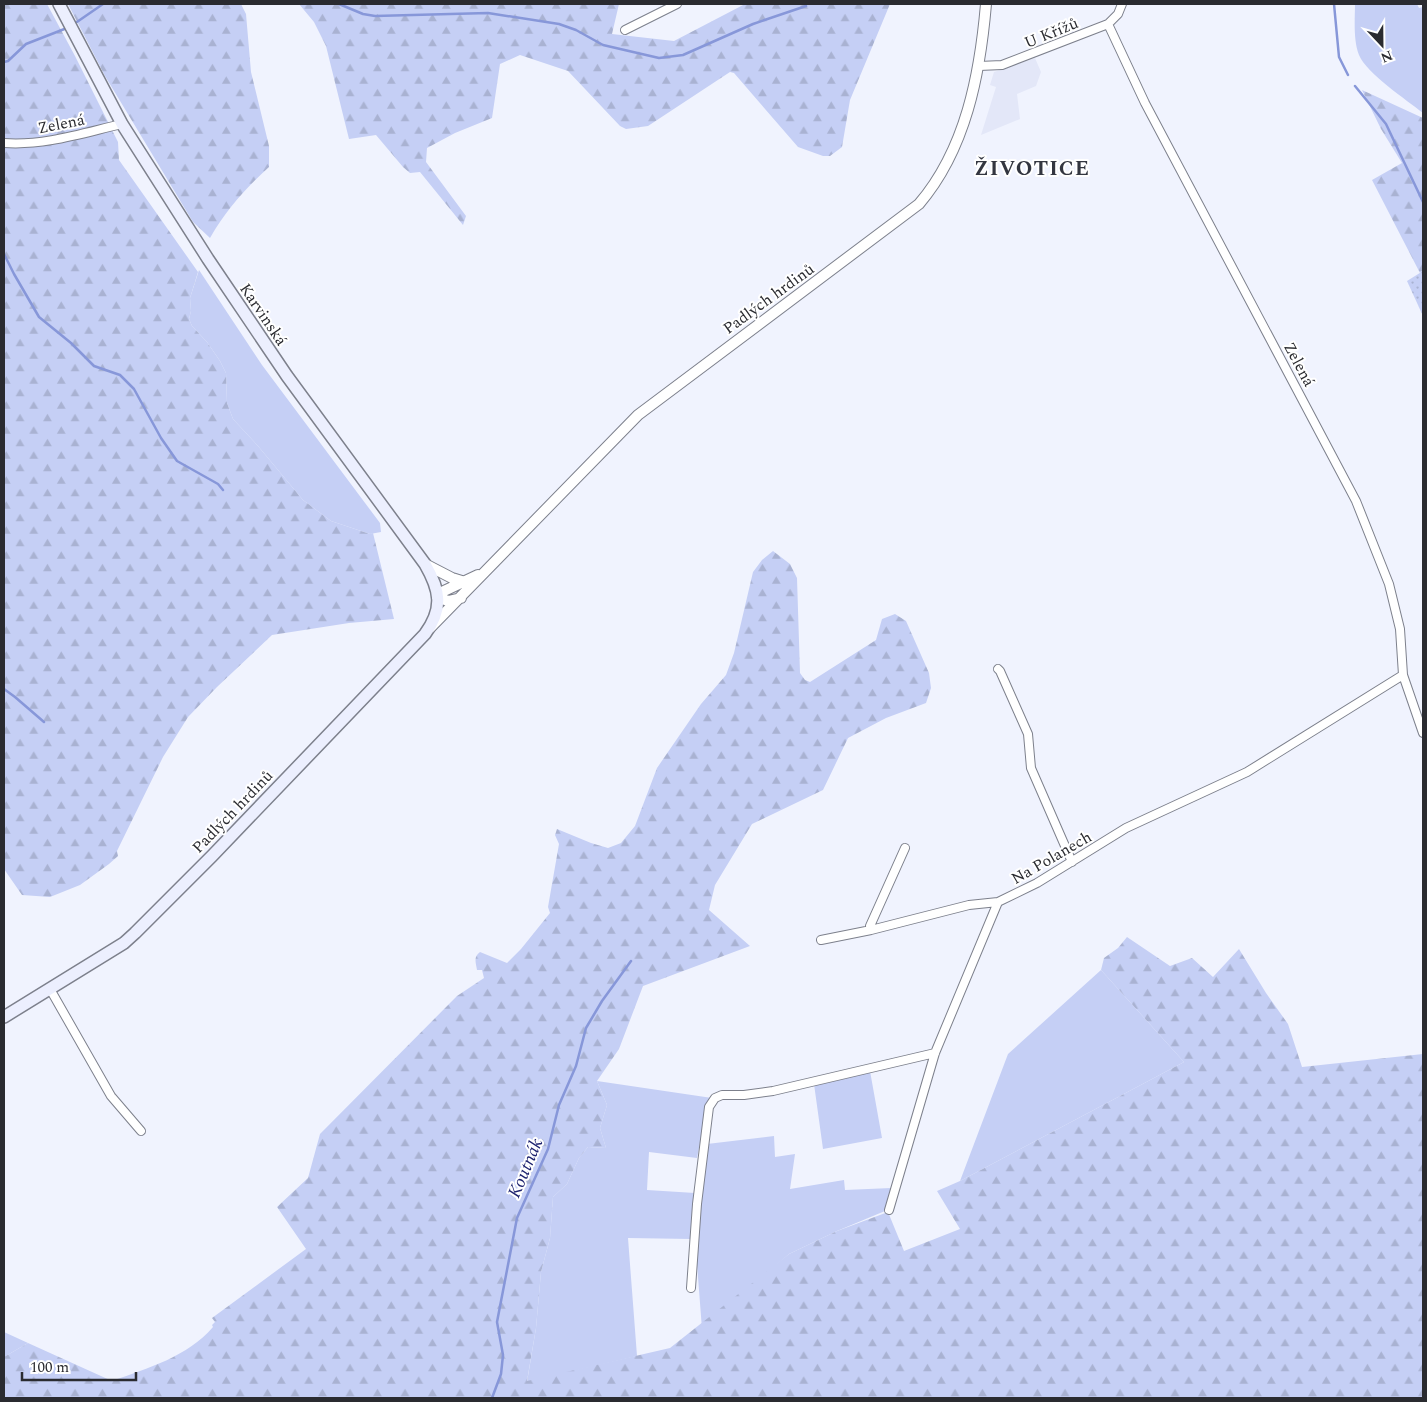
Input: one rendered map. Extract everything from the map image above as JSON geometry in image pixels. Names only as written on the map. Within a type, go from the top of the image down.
[{"type":"main road","name":"Karvinská","points":[[59,4],[122,124],[256,331],[344,455],[425,564],[433,579],[438,608],[436,618],[425,634]]},
{"type":"main road","name":"Padlých hrdinů","points":[[4,1017],[124,943],[135,934],[425,634]]},
{"type":"street","points":[[625,30],[677,4]]},
{"type":"street","name":"Padlých hrdinů","points":[[425,634],[638,414],[919,204],[940,177],[951,154],[971,98],[979,66],[986,4]]},
{"type":"street","points":[[1108,24],[1118,14],[1122,4]]},
{"type":"street","name":"Zelená","points":[[1108,24],[1145,103],[1356,501],[1389,584],[1400,629],[1403,675],[1423,733]]},
{"type":"street","name":"U Křížů","points":[[979,66],[1002,65],[1108,24]]},
{"type":"street","name":"Zelená","points":[[4,143],[22,144],[49,141],[122,124]]},
{"type":"street","points":[[425,564],[452,578],[465,582]]},
{"type":"street","name":"Padlých hrdinů","points":[[437,597],[444,591],[486,571]]},
{"type":"street","points":[[437,597],[448,601],[461,598]]},
{"type":"street","points":[[998,669],[1028,734],[1031,768],[1072,862]]},
{"type":"street","name":"Na Polanech","points":[[889,1210],[935,1053],[998,902],[1037,883],[1126,828],[1247,772],[1403,675]]},
{"type":"street","points":[[871,930],[870,926],[904,848]]},
{"type":"street","points":[[821,940],[871,930],[969,905],[998,902]]},
{"type":"street","points":[[50,989],[111,1096],[141,1131]]},
{"type":"street","points":[[692,1288],[697,1204],[710,1107],[715,1098],[722,1095],[744,1095],[773,1091],[935,1053]]},
{"type":"shaded area","points":[[1035,58],[1041,72],[1036,86],[1017,94],[1020,119],[981,135],[996,87],[990,85],[994,72]]},
{"type":"green space","points":[[4,4],[47,4],[118,142],[119,160],[198,272],[190,298],[191,311],[189,319],[192,326],[207,342],[226,373],[227,403],[233,419],[303,500],[331,521],[370,534],[373,533],[394,619],[349,623],[272,635],[188,717],[163,757],[117,851],[118,856],[80,885],[50,897],[22,895],[4,869]]},
{"type":"green space","points":[[68,4],[241,4],[246,14],[251,72],[269,146],[269,167],[236,200],[210,238],[193,222],[105,76]]},
{"type":"green space","points":[[299,4],[619,4],[612,34],[674,41],[745,4],[890,4],[850,100],[842,147],[830,156],[823,156],[798,147],[734,73],[730,72],[648,126],[626,129],[620,126],[568,71],[520,55],[500,64],[492,118],[455,133],[427,148],[426,162],[466,216],[463,225],[420,172],[410,173],[376,135],[349,139],[326,46],[314,22]]},
{"type":"green space","points":[[1355,4],[1417,4],[1419,8],[1423,7],[1423,113],[1379,78],[1363,62],[1356,43]]},
{"type":"green space","points":[[1362,90],[1423,118],[1423,271],[1420,273],[1372,180],[1402,163],[1381,129]]},
{"type":"green space","points":[[199,270],[262,365],[380,523],[381,532],[370,534],[331,521],[303,500],[233,419],[227,403],[226,373],[207,342],[192,326],[189,319],[191,311],[190,298]]},
{"type":"green space","points":[[1423,271],[1423,316],[1407,281]]},
{"type":"green space","points":[[773,551],[790,564],[797,578],[800,673],[805,680],[810,682],[876,640],[882,619],[895,614],[906,621],[929,673],[931,688],[926,703],[886,718],[848,738],[823,790],[752,824],[715,885],[709,910],[750,946],[643,986],[619,1049],[597,1081],[607,1105],[600,1128],[606,1148],[588,1147],[579,1158],[567,1184],[553,1197],[550,1238],[541,1272],[536,1328],[527,1381],[670,1348],[789,1254],[837,1231],[888,1212],[904,1251],[960,1229],[937,1191],[960,1181],[1184,1062],[1101,970],[1104,958],[1118,948],[1127,937],[1170,966],[1192,958],[1213,977],[1239,949],[1288,1024],[1302,1067],[1423,1054],[1423,1398],[4,1398],[4,1357],[28,1343],[112,1381],[166,1360],[191,1346],[213,1327],[212,1325],[215,1322],[212,1318],[306,1249],[277,1207],[308,1178],[320,1134],[457,996],[484,978],[482,970],[477,970],[476,956],[480,952],[507,963],[550,913],[548,907],[559,844],[555,835],[557,829],[608,848],[621,843],[635,826],[657,768],[701,704],[726,675],[734,653],[753,572],[762,560]]},
{"type":"green space","points":[[1101,970],[1184,1062],[960,1181],[1008,1054]]},
{"type":"green space","points":[[870,1071],[882,1138],[823,1149],[814,1084]]},
{"type":"green space","points":[[597,1081],[712,1098],[707,1107],[697,1158],[649,1152],[647,1190],[695,1193],[691,1239],[628,1238],[637,1356],[527,1382],[536,1328],[541,1272],[550,1238],[553,1197],[567,1184],[579,1158],[588,1147],[606,1148],[600,1128],[607,1105]]},
{"type":"green space","points":[[774,1136],[775,1157],[795,1154],[790,1189],[844,1180],[845,1190],[891,1188],[885,1211],[789,1254],[702,1329],[696,1251],[707,1144]]},
{"type":"green space","points":[[4,1332],[28,1343],[4,1357]]},
{"type":"waterway","points":[[74,24],[103,4]]},
{"type":"waterway","points":[[339,4],[363,14],[375,16],[488,13],[559,24],[576,30],[603,45],[659,58],[683,55],[753,24],[806,6]]},
{"type":"waterway","points":[[1334,4],[1339,57],[1348,75]]},
{"type":"waterway","points":[[4,62],[8,61],[26,44],[67,28]]},
{"type":"waterway","points":[[1355,86],[1386,124],[1423,202]]},
{"type":"waterway","points":[[4,254],[39,317],[71,343],[94,366],[120,375],[134,389],[161,438],[177,461],[218,484],[223,490]]},
{"type":"waterway","points":[[4,689],[44,722]]},
{"type":"waterway","name":"Koutnák","points":[[492,1398],[501,1374],[503,1355],[497,1322],[517,1218],[548,1149],[559,1105],[576,1066],[586,1028],[602,1001],[631,961]]},
{"type":"district","name":"ŽIVOTICE","points":[[1032,168]]}]
